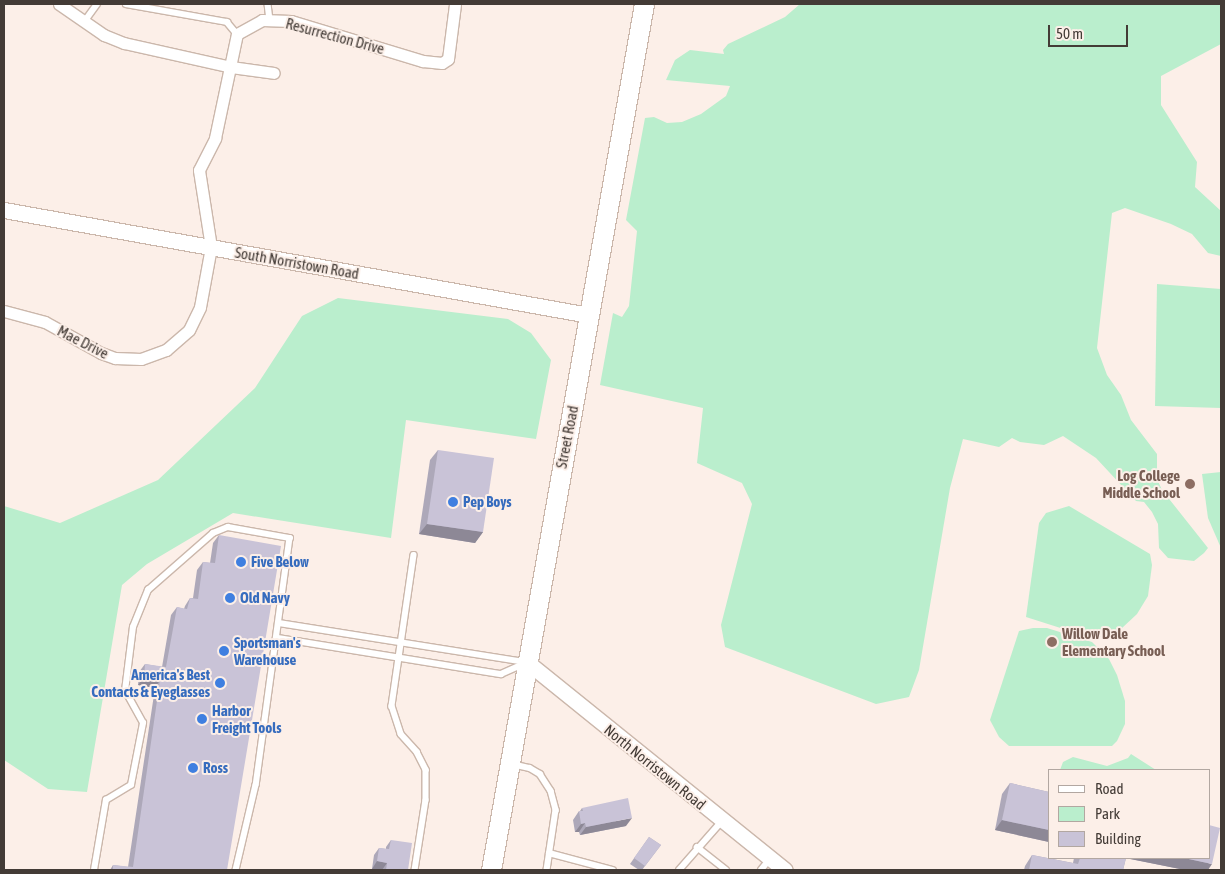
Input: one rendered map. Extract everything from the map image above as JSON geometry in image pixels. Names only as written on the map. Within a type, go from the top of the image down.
[{"type":"main road","name":"Street Road","points":[[491,870],[644,4]]},
{"type":"street","points":[[59,4],[104,35],[124,44],[231,67],[274,73]]},
{"type":"street","name":"Resurrection Drive","points":[[237,34],[262,20],[291,21],[424,61],[442,63],[448,59],[455,4]]},
{"type":"street","points":[[211,247],[199,170],[215,138],[237,34]]},
{"type":"street","name":"South Norristown Road","points":[[4,210],[589,315]]},
{"type":"street","name":"Mae Drive","points":[[4,311],[45,322],[101,353],[115,358],[141,359],[156,355],[179,341],[197,317],[211,247]]},
{"type":"street","name":"North Norristown Road","points":[[527,662],[722,821],[765,864],[785,870]]},
{"type":"lane","points":[[84,22],[97,4]]},
{"type":"lane","points":[[126,4],[227,22],[237,34]]},
{"type":"lane","points":[[268,4],[270,20]]},
{"type":"lane","points":[[94,870],[106,800],[131,785],[143,723],[125,691],[133,627],[148,590],[213,533],[228,527],[290,538],[278,638],[255,789],[236,870]]},
{"type":"lane","points":[[414,556],[401,644],[392,689],[393,715],[401,734],[422,760],[428,780],[415,870]]},
{"type":"lane","points":[[280,623],[401,644],[527,662]]},
{"type":"lane","points":[[278,638],[501,674],[527,662]]},
{"type":"lane","points":[[510,764],[530,768],[540,774],[551,791],[556,810],[547,870]]},
{"type":"lane","points":[[679,870],[697,847],[722,821]]},
{"type":"lane","points":[[697,847],[726,870]]},
{"type":"lane","points":[[549,853],[613,870]]},
{"type":"green space","points":[[800,4],[1221,4],[1221,44],[1161,76],[1161,105],[1197,162],[1195,187],[1221,211],[1221,256],[1208,253],[1192,234],[1171,224],[1125,208],[1112,213],[1097,348],[1107,375],[1121,395],[1131,420],[1157,454],[1157,479],[1162,490],[1208,548],[1194,561],[1168,558],[1159,548],[1158,524],[1144,502],[1136,501],[1096,458],[1063,436],[1044,445],[1020,442],[1012,438],[999,447],[963,439],[950,488],[919,670],[909,697],[876,704],[725,647],[721,625],[752,504],[742,483],[697,463],[703,408],[600,385],[613,313],[622,317],[629,306],[637,231],[626,220],[645,118],[654,117],[667,123],[682,122],[701,114],[726,96],[730,86],[666,80],[675,60],[690,50],[724,54],[723,50],[728,44],[785,17]]},
{"type":"green space","points":[[1157,284],[1221,289],[1221,408],[1155,406]]},
{"type":"green space","points":[[338,298],[508,319],[531,333],[551,360],[536,439],[406,420],[391,538],[233,513],[147,564],[122,585],[87,792],[48,789],[4,760],[4,506],[60,523],[158,480],[255,388],[302,316]]},
{"type":"green space","points":[[1221,472],[1221,548],[1208,518],[1202,474]]},
{"type":"green space","points":[[1069,506],[1150,554],[1152,565],[1148,596],[1137,614],[1121,629],[1095,639],[1026,617],[1039,523],[1046,513]]},
{"type":"green space","points":[[1047,628],[1092,642],[1109,659],[1117,675],[1125,701],[1125,724],[1117,741],[1112,746],[1009,746],[999,737],[990,720],[1019,631]]},
{"type":"green space","points":[[1131,754],[1154,769],[1060,769],[1063,762],[1073,757],[1107,766],[1128,758]]},
{"type":"building","name":"Pep Boys","points":[[438,450],[494,458],[483,532],[427,524]]},
{"type":"building","points":[[219,535],[281,546],[227,870],[113,870],[113,865],[133,867],[160,680],[144,677],[145,664],[166,667],[177,607],[187,609],[190,598],[198,599],[203,562],[215,563]]},
{"type":"building","points":[[1010,783],[1048,792],[1048,830],[1002,820]]},
{"type":"building","points":[[628,798],[632,818],[586,827],[585,823],[581,824],[579,811],[583,811],[582,808]]},
{"type":"building","points":[[1210,825],[1220,828],[1212,864],[1189,859],[1210,859]]},
{"type":"building","points":[[649,837],[661,845],[645,866],[634,858]]},
{"type":"building","points":[[391,840],[412,843],[408,870],[386,870],[387,863],[377,861],[379,848],[389,849]]},
{"type":"building","points":[[1032,855],[1078,864],[1080,859],[1126,859],[1123,870],[1029,870]]},
{"type":"place","name":"Log College Middle School","points":[[1190,484]]},
{"type":"place","name":"Pep Boys","points":[[453,502]]},
{"type":"place","name":"Five Below","points":[[241,562]]},
{"type":"place","name":"Old Navy","points":[[230,598]]},
{"type":"place","name":"Willow Dale Elementary School","points":[[1052,642]]},
{"type":"place","name":"Sportsman's Warehouse","points":[[224,651]]},
{"type":"place","name":"America's Best Contacts & Eyeglasses","points":[[220,683]]},
{"type":"place","name":"Harbor Freight Tools","points":[[202,719]]},
{"type":"place","name":"Ross","points":[[193,768]]}]
